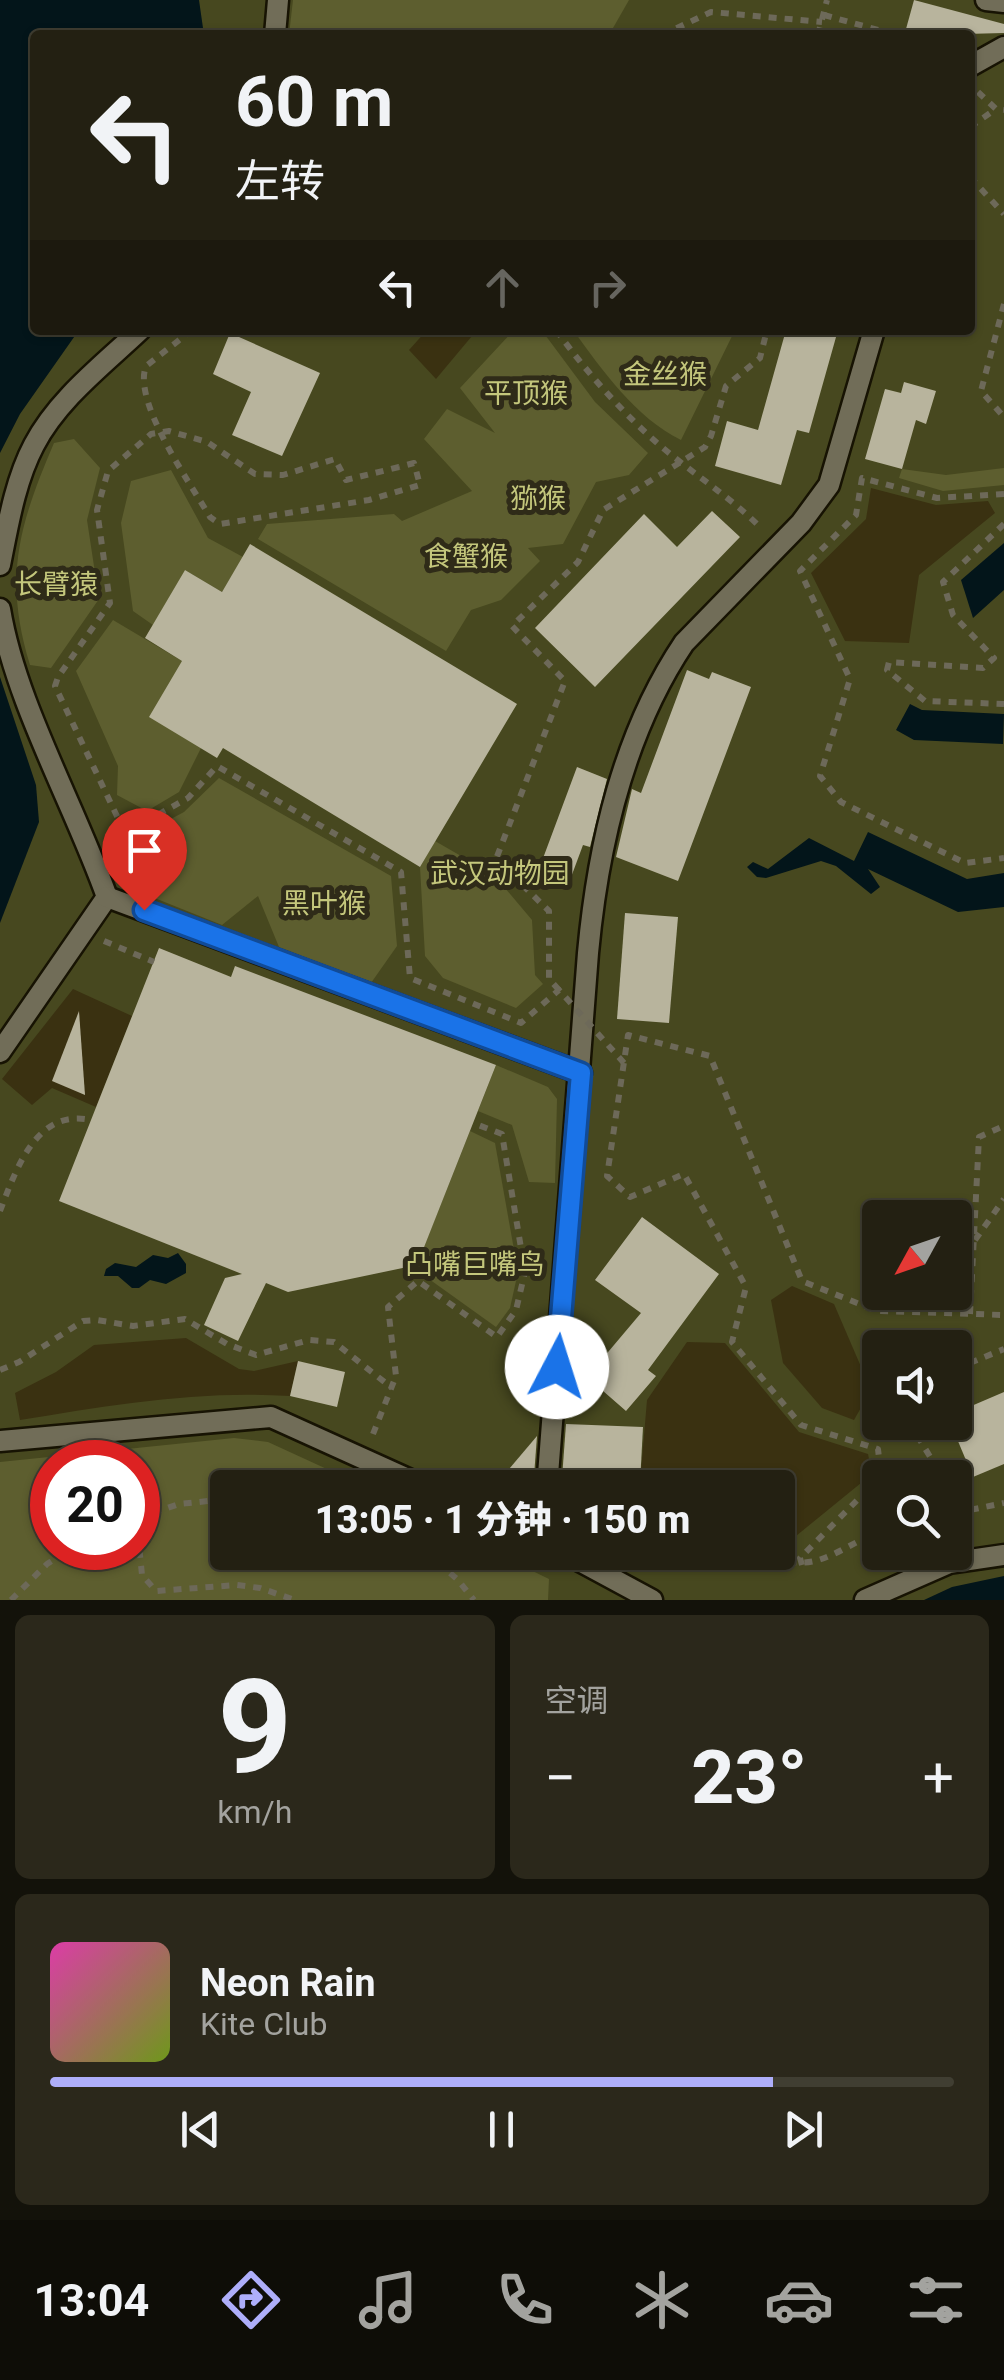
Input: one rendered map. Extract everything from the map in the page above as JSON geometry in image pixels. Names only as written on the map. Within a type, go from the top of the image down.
[{"type":"lane","points":[[275,30],[278,0]]},
{"type":"lane","points":[[986,0],[1004,2]]},
{"type":"lane","points":[[975,63],[1004,47]]},
{"type":"lane","points":[[0,565],[16,494],[34,446],[73,393],[135,335]]},
{"type":"lane","points":[[548,1470],[595,879],[606,830],[652,696],[684,643],[801,522],[829,485],[873,335]]},
{"type":"lane","points":[[0,609],[21,686],[107,897]]},
{"type":"lane","points":[[107,897],[581,1073]]},
{"type":"lane","points":[[0,1052],[107,897]]},
{"type":"lane","points":[[0,1442],[271,1417],[391,1470]]},
{"type":"lane","points":[[865,1600],[949,1563],[1004,1555]]},
{"type":"lane","points":[[596,1570],[652,1600]]},
{"type":"path","points":[[820,30],[827,0]]},
{"type":"path","points":[[673,30],[711,12],[823,19],[873,30]]},
{"type":"path","points":[[975,88],[1000,110],[975,124]]},
{"type":"path","points":[[975,182],[1004,214]]},
{"type":"path","points":[[1004,303],[981,391],[1004,418]]},
{"type":"path","points":[[186,335],[146,366],[143,374],[153,416],[162,432],[210,517],[220,524],[369,500],[420,485],[414,463],[346,480],[335,459],[283,475],[255,474],[208,442],[169,431],[162,432],[150,434],[108,471],[96,520],[110,602],[58,677],[56,686],[125,833],[188,798],[217,766],[402,872],[410,978],[521,1023],[559,990]]},
{"type":"path","points":[[560,335],[595,382],[654,440],[734,502],[778,546]]},
{"type":"path","points":[[624,1063],[549,979],[549,911],[496,859],[565,681],[512,626],[578,562],[604,510],[704,447],[712,436],[726,386],[760,358],[766,335]]},
{"type":"path","points":[[1004,494],[937,498],[862,478],[856,515],[800,571],[850,680],[820,776],[840,802],[966,863],[1004,858]]},
{"type":"path","points":[[1004,524],[943,582],[953,615],[994,658],[983,668],[889,662],[887,670],[926,701],[1004,704]]},
{"type":"path","points":[[83,932],[154,962]]},
{"type":"path","points":[[802,1565],[800,1558],[881,1476],[878,1450],[801,1425],[732,1342],[746,1287],[684,1174],[630,1197],[606,1176],[628,1035],[710,1056],[802,1281],[877,1311],[1004,1315]]},
{"type":"path","points":[[0,1211],[12,1180],[39,1135],[55,1122],[70,1117],[91,1120]]},
{"type":"path","points":[[370,1460],[373,1431],[392,1388],[395,1363],[388,1306],[418,1280],[498,1338],[516,1310],[526,1272],[502,1134],[473,1123]]},
{"type":"path","points":[[970,1314],[979,1137],[1004,1126]]},
{"type":"path","points":[[974,1241],[1004,1199]]},
{"type":"path","points":[[0,1370],[82,1322],[97,1320],[133,1326],[185,1319],[227,1344],[256,1355],[318,1339],[334,1342],[392,1388]]},
{"type":"path","points":[[972,1362],[1004,1349]]},
{"type":"path","points":[[160,1510],[210,1501]]},
{"type":"path","points":[[972,1509],[1004,1503]]},
{"type":"path","points":[[795,1563],[802,1565],[823,1559],[862,1540]]},
{"type":"path","points":[[11,1600],[41,1570]]},
{"type":"path","points":[[142,1570],[156,1590],[237,1585],[295,1600]]},
{"type":"path","points":[[447,1570],[474,1600]]},
{"type":"green space","name":"武汉动物园","points":[[0,0],[1004,0],[1004,1600],[0,1600]]},
{"type":"green space","points":[[293,0],[629,0],[612,30],[290,30]]},
{"type":"green space","points":[[509,335],[545,335],[595,402],[648,453],[629,475],[596,482],[563,544],[528,548],[540,561],[501,600],[471,610],[446,651],[258,539],[267,524],[394,514],[402,521],[472,491],[424,439],[447,409],[495,433],[460,388]]},
{"type":"green space","name":"金丝猴","points":[[577,335],[733,335],[681,440],[649,419],[608,377]]},
{"type":"green space","name":"长臂猿","points":[[74,439],[100,468],[87,520],[99,599],[51,668],[30,665],[17,605],[16,578],[24,526],[54,443]]},
{"type":"green space","points":[[1004,468],[1004,485],[943,491],[899,478],[902,469],[946,475]]},
{"type":"green space","name":"长臂猿","points":[[171,470],[208,538],[243,557],[222,592],[185,570],[153,625],[133,611],[121,523],[131,481]]},
{"type":"green space","name":"长臂猿","points":[[113,620],[182,661],[201,748],[179,792],[147,811],[117,795],[118,766],[76,671]]},
{"type":"green space","points":[[219,778],[391,876],[397,946],[371,983],[279,947],[258,896],[222,925],[132,889],[113,850],[184,812]]},
{"type":"green space","name":"黑叶猴","points":[[435,841],[494,875],[532,920],[535,975],[543,984],[516,1008],[443,978],[425,956],[420,867]]},
{"type":"green space","points":[[496,1065],[548,1087],[557,1099],[555,1183],[529,1182],[512,1125],[478,1111]]},
{"type":"green space","name":"凸嘴巨嘴鸟","points":[[470,1131],[495,1143],[518,1272],[510,1308],[496,1327],[415,1269]]},
{"type":"green space","points":[[234,1438],[268,1442],[329,1470],[210,1470],[210,1570],[531,1570],[549,1579],[548,1600],[0,1600],[0,1462],[30,1459],[30,1570],[160,1570],[160,1446]]},
{"type":"sand","points":[[422,335],[473,335],[436,379],[409,350]]},
{"type":"sand","points":[[871,488],[936,505],[988,501],[995,513],[919,575],[909,643],[845,641],[811,573],[866,519]]},
{"type":"sand","points":[[73,989],[132,1016],[96,1107],[52,1088],[32,1105],[2,1079]]},
{"type":"sand","points":[[792,1286],[834,1304],[862,1369],[862,1406],[854,1420],[822,1408],[783,1363],[771,1300]]},
{"type":"sand","points":[[186,1338],[239,1369],[254,1371],[298,1361],[290,1396],[188,1397],[20,1420],[15,1393],[56,1372],[94,1345]]},
{"type":"sand","points":[[687,1342],[725,1343],[799,1432],[868,1454],[869,1460],[862,1460],[862,1482],[795,1536],[795,1470],[641,1470],[647,1400]]},
{"type":"shaded area","points":[[0,0],[199,0],[203,30],[30,30],[30,335],[75,335],[20,414],[0,453]]},
{"type":"shaded area","points":[[1004,543],[1004,590],[973,618],[961,580]]},
{"type":"shaded area","points":[[0,677],[36,785],[39,822],[0,923]]},
{"type":"shaded area","points":[[910,704],[922,710],[1004,714],[1003,744],[914,740],[896,730]]},
{"type":"shaded area","points":[[868,832],[967,879],[1004,873],[1004,907],[958,912],[868,869],[880,887],[871,894],[836,866],[821,861],[766,878],[757,877],[747,867],[753,862],[768,869],[809,838],[854,861]]},
{"type":"shaded area","points":[[178,1253],[186,1264],[186,1273],[166,1284],[150,1280],[132,1288],[118,1276],[104,1276],[115,1263],[136,1267],[153,1255],[168,1258]]},
{"type":"shaded area","points":[[1004,1576],[1004,1600],[924,1600],[952,1587]]},
{"type":"building","points":[[914,0],[1004,24],[1004,33],[906,29]]},
{"type":"building","points":[[229,335],[320,373],[282,456],[232,435],[251,392],[213,374]]},
{"type":"building","points":[[785,335],[837,335],[809,433],[797,430],[781,485],[715,466],[727,421],[758,430]]},
{"type":"building","points":[[904,382],[936,391],[926,424],[916,420],[902,469],[865,459],[885,389],[901,393]]},
{"type":"building","points":[[712,511],[740,537],[595,687],[535,628],[644,514],[677,547]]},
{"type":"building","points":[[250,544],[517,704],[420,867],[223,748],[217,758],[149,717],[182,661],[145,638],[185,570],[222,592]]},
{"type":"building","points":[[687,670],[709,679],[712,672],[751,687],[678,881],[616,857],[632,789],[641,793]]},
{"type":"building","points":[[577,767],[607,779],[590,847],[583,845],[570,880],[539,869]]},
{"type":"building","points":[[625,913],[678,917],[669,1023],[617,1019]]},
{"type":"building","points":[[159,948],[231,977],[235,966],[496,1065],[417,1265],[288,1292],[266,1283],[238,1341],[204,1325],[225,1278],[242,1274],[59,1201]]},
{"type":"building","points":[[79,1011],[85,1095],[52,1081]]},
{"type":"building","points":[[642,1217],[719,1274],[648,1370],[656,1376],[626,1411],[587,1377],[641,1313],[595,1280]]},
{"type":"building","points":[[298,1361],[345,1372],[337,1407],[290,1396]]},
{"type":"building","points":[[1004,1392],[1004,1464],[973,1477],[972,1460],[966,1460],[958,1440],[972,1440],[972,1406]]},
{"type":"building","points":[[566,1424],[643,1427],[641,1470],[563,1470]]},
{"type":"building","points":[[537,1436],[534,1470],[508,1470]]},
{"type":"route","points":[[144,910],[581,1073],[557,1367]]},
{"type":"park label","name":"平顶猴","points":[[526,393]]},
{"type":"park label","name":"猕猴","points":[[538,498]]},
{"type":"park label","name":"食蟹猴","points":[[466,556]]}]
